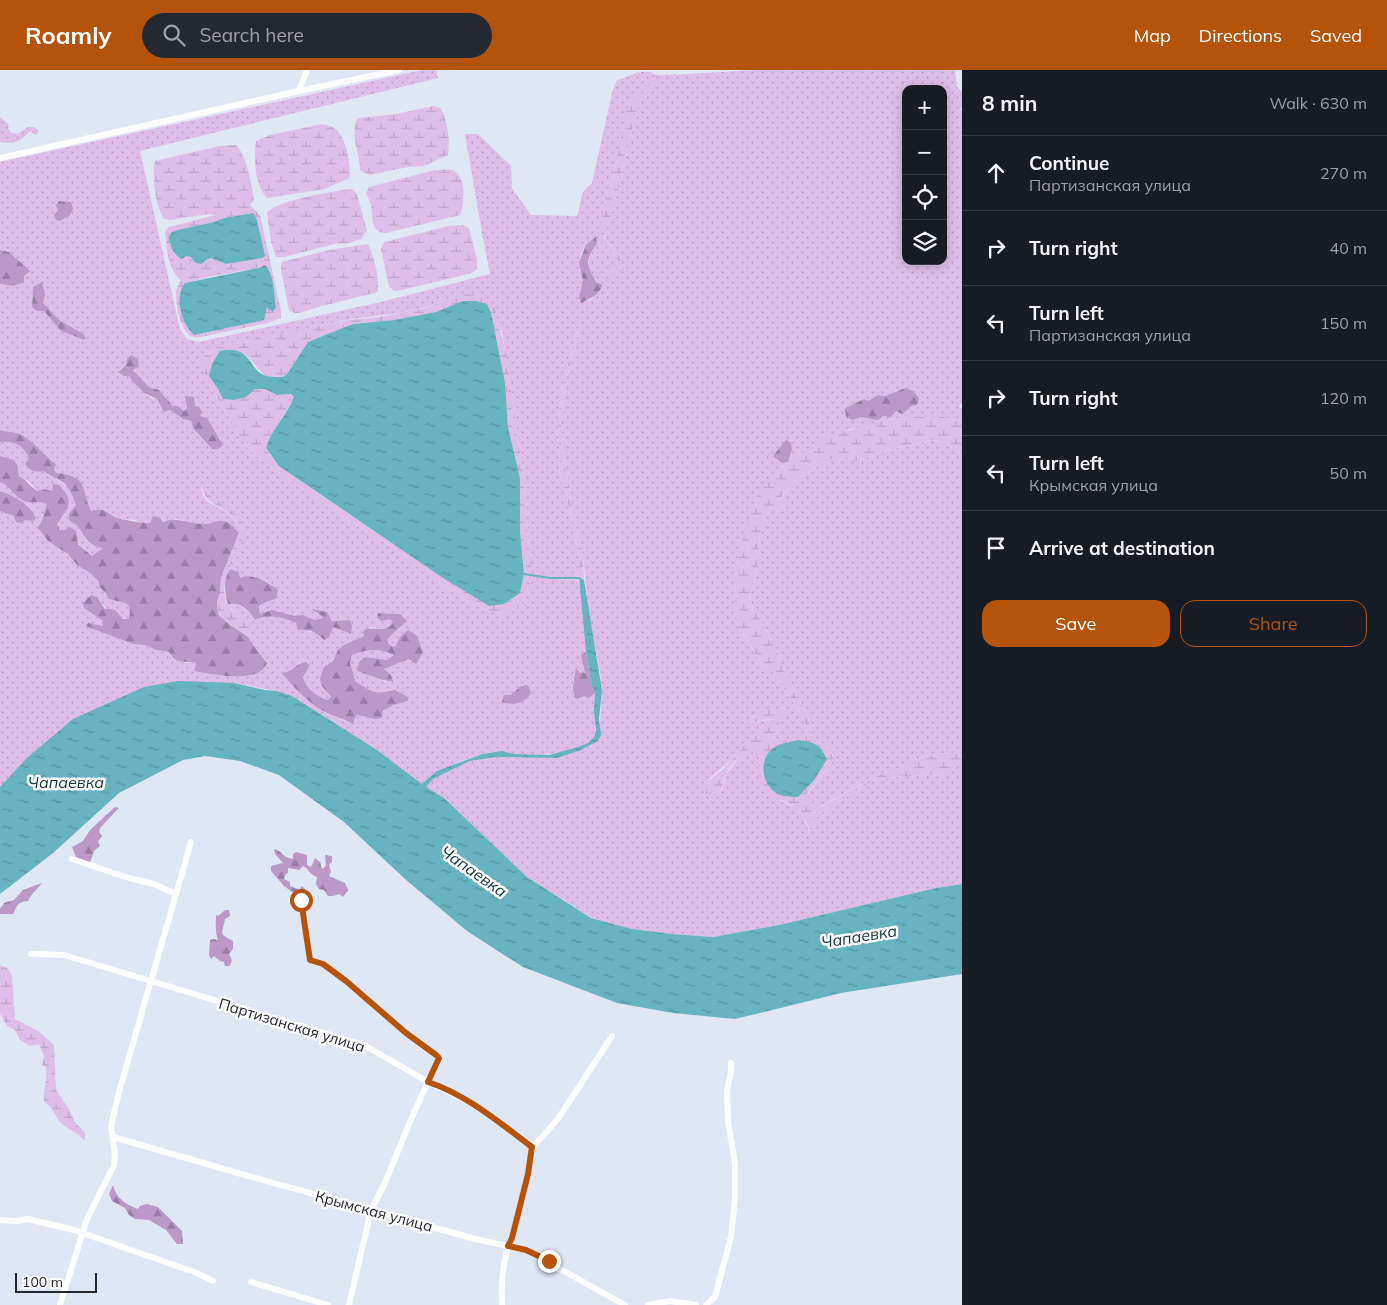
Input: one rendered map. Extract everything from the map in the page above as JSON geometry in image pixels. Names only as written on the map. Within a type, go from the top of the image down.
[{"type":"street","points":[[299,91],[308,70]]},
{"type":"street","points":[[0,158],[399,70]]},
{"type":"street","points":[[60,1305],[87,1219],[114,1165],[115,1154],[111,1126],[119,1092],[192,842]]},
{"type":"street","points":[[72,859],[129,878],[154,884],[176,894]]},
{"type":"street","points":[[301,900],[310,960],[323,964],[346,981],[406,1033],[439,1058],[371,1210],[349,1305]]},
{"type":"street","name":"Партизанская улица","points":[[31,954],[64,955],[364,1045],[487,1113],[532,1147]]},
{"type":"street","points":[[502,1305],[501,1289],[508,1246],[512,1238],[528,1174],[532,1147],[558,1119],[612,1036]]},
{"type":"street","points":[[706,1305],[715,1297],[731,1237],[735,1198],[735,1164],[728,1122],[727,1100],[731,1063]]},
{"type":"street","name":"Крымская улица","points":[[113,1137],[245,1176],[475,1239],[526,1250],[549,1261],[625,1305]]},
{"type":"street","points":[[0,1220],[16,1221],[28,1219],[82,1233],[198,1273],[213,1281]]},
{"type":"street","points":[[251,1282],[328,1305]]},
{"type":"street","points":[[648,1305],[670,1301],[696,1305]]},
{"type":"green space","points":[[422,70],[436,70],[438,78],[140,151],[180,329],[187,339],[199,342],[381,302],[490,274],[465,134],[478,134],[511,166],[512,188],[531,215],[577,216],[583,192],[592,183],[612,93],[617,80],[637,73],[651,72],[647,87],[642,96],[632,98],[612,183],[604,203],[603,245],[618,258],[617,269],[605,272],[618,271],[622,265],[617,253],[607,242],[605,234],[620,183],[639,101],[649,95],[656,75],[755,70],[955,70],[957,87],[962,92],[962,107],[960,109],[962,111],[962,402],[959,407],[962,408],[962,422],[943,417],[911,417],[880,421],[865,427],[850,429],[801,454],[781,467],[738,556],[734,606],[735,621],[763,666],[772,671],[801,714],[807,728],[806,738],[786,740],[774,746],[772,744],[785,708],[753,716],[749,723],[777,720],[708,780],[722,790],[726,774],[742,754],[749,749],[758,757],[761,755],[781,801],[800,809],[809,831],[813,830],[813,821],[823,811],[878,778],[944,774],[954,770],[962,758],[962,884],[936,888],[779,925],[713,937],[632,929],[592,918],[527,877],[444,798],[426,787],[433,779],[470,761],[496,757],[557,758],[590,746],[599,739],[602,690],[600,672],[588,609],[583,556],[575,525],[563,449],[561,423],[566,381],[580,326],[578,327],[563,383],[558,418],[560,475],[566,493],[580,561],[578,572],[574,577],[551,578],[578,581],[580,586],[586,652],[581,655],[585,673],[580,673],[577,667],[573,689],[574,697],[584,696],[589,698],[595,693],[595,730],[593,738],[589,742],[579,747],[551,754],[486,753],[466,759],[445,769],[422,785],[377,750],[292,696],[234,683],[26,759],[0,787],[0,511],[33,521],[20,502],[0,491],[0,482],[4,483],[27,502],[48,504],[40,523],[42,533],[48,541],[68,554],[77,565],[90,573],[99,582],[99,587],[109,599],[125,603],[129,606],[130,614],[128,619],[118,617],[110,612],[97,597],[84,608],[104,621],[103,627],[88,623],[86,626],[133,644],[145,645],[156,650],[169,652],[172,658],[185,663],[194,662],[196,664],[194,671],[223,676],[255,674],[262,670],[267,663],[247,636],[255,626],[234,612],[228,605],[236,604],[240,606],[247,610],[255,620],[269,617],[279,618],[293,622],[311,632],[318,633],[333,627],[351,634],[350,620],[332,621],[327,612],[315,612],[323,618],[315,620],[303,615],[260,614],[259,606],[276,599],[270,584],[255,577],[240,578],[239,572],[230,569],[243,533],[241,519],[201,486],[207,500],[227,513],[238,524],[239,533],[235,528],[212,523],[204,525],[177,519],[143,524],[135,520],[121,519],[105,510],[97,509],[91,511],[79,481],[74,477],[57,473],[54,470],[56,464],[46,458],[28,439],[0,430],[0,284],[13,286],[9,252],[0,250],[0,162]],"holes":[[[593,240],[597,244],[589,259],[589,267],[596,282],[603,285],[591,300],[586,301],[580,258],[587,245]],[[33,287],[45,295],[42,303],[59,320],[86,338],[84,340],[61,331],[44,311],[37,311],[32,307]],[[444,300],[502,331],[525,481],[531,558],[526,598],[519,606],[503,614],[468,602],[427,574],[397,550],[346,519],[260,459],[247,447],[210,387],[203,357],[214,350],[236,342],[244,342],[346,320],[420,309]],[[126,365],[149,387],[159,390],[173,406],[178,406],[183,411],[187,409],[199,416],[221,439],[212,449],[193,428],[191,421],[183,419],[170,410],[164,412],[157,399],[151,398],[144,393],[129,376],[118,371]],[[898,390],[912,406],[906,410],[869,419],[845,408],[864,399],[868,401],[878,395],[885,396]],[[378,613],[393,613],[401,627],[386,639],[389,646],[395,647],[400,637],[409,659],[384,669],[387,682],[357,671],[365,657],[387,660],[395,655],[378,650],[369,650],[352,655],[350,663],[354,681],[365,688],[373,692],[395,690],[408,697],[408,701],[395,704],[385,710],[381,718],[357,715],[354,725],[324,712],[282,673],[290,672],[299,663],[306,662],[310,665],[303,677],[306,685],[320,697],[328,700],[331,697],[327,693],[324,667],[333,661],[344,645],[364,636],[370,627],[385,629],[393,622]]]},
{"type":"green space","points":[[651,72],[656,75],[649,95],[639,101],[620,183],[604,237],[617,252],[622,264],[618,271],[604,277],[599,275],[617,269],[618,258],[603,245],[601,234],[604,203],[612,183],[628,105],[632,98],[642,95],[647,87]]},
{"type":"green space","points":[[433,106],[441,108],[447,125],[449,137],[448,155],[424,166],[408,167],[369,175],[360,170],[355,136],[358,118],[397,114]]},
{"type":"green space","points":[[0,117],[9,125],[8,128],[11,133],[18,134],[28,127],[34,127],[39,131],[36,135],[30,131],[20,140],[14,142],[0,142]]},
{"type":"green space","points":[[322,124],[334,128],[342,138],[348,158],[350,178],[324,189],[267,198],[257,178],[255,163],[256,141],[270,135]]},
{"type":"green space","points":[[236,145],[246,162],[254,200],[250,205],[260,215],[281,318],[267,323],[195,337],[185,331],[180,319],[176,295],[177,287],[181,280],[176,276],[170,264],[165,231],[169,227],[216,215],[209,214],[170,220],[164,219],[158,206],[155,191],[155,161],[220,146]],"holes":[[[252,213],[257,220],[226,264],[212,258],[206,260],[186,256],[182,229]],[[259,268],[269,269],[276,307],[267,307],[185,283]]]},
{"type":"green space","points":[[435,170],[452,170],[460,178],[464,197],[460,215],[386,233],[377,230],[373,224],[371,205],[366,194],[369,187]]},
{"type":"green space","points":[[352,189],[357,194],[367,230],[361,239],[284,257],[276,257],[271,242],[267,212],[295,200]]},
{"type":"green space","points":[[59,201],[71,202],[73,209],[70,215],[60,221],[56,220],[54,215],[58,210],[56,205]]},
{"type":"green space","points":[[463,225],[469,228],[477,259],[477,269],[472,273],[402,290],[395,291],[389,287],[381,249],[384,242],[449,226]]},
{"type":"green space","points":[[596,236],[597,244],[590,255],[588,263],[596,282],[603,285],[594,296],[581,303],[579,297],[583,281],[579,262],[586,245]]},
{"type":"green space","points":[[368,244],[376,268],[378,292],[300,313],[289,310],[281,269],[282,262],[329,250]]},
{"type":"green space","points":[[0,250],[9,252],[30,271],[24,276],[24,282],[13,286],[0,284]]},
{"type":"green space","points":[[42,282],[45,295],[43,303],[59,320],[83,334],[86,338],[84,340],[61,331],[44,311],[37,311],[32,307],[33,287]]},
{"type":"green space","points":[[466,294],[485,296],[494,305],[506,353],[515,411],[515,424],[525,481],[531,576],[526,598],[519,606],[504,614],[490,611],[468,602],[427,574],[397,550],[346,519],[260,459],[247,447],[210,387],[201,364],[203,357],[220,347],[234,342],[244,343],[252,339],[348,320],[379,317],[425,308]],"holes":[[[450,306],[505,383],[508,427],[520,478],[520,531],[524,574],[520,593],[504,604],[440,576],[312,489],[271,456],[266,448],[268,441],[291,404],[294,397],[291,394],[277,395],[265,389],[255,389],[223,398],[209,376],[245,354],[265,376],[283,377],[287,374],[308,342],[353,324],[394,320],[436,312]]]},
{"type":"green space","points":[[580,326],[566,381],[561,423],[563,449],[575,525],[583,556],[584,580],[579,577],[578,581],[550,578],[554,575],[574,577],[578,572],[580,561],[566,493],[560,475],[558,418],[563,383],[578,327]]},
{"type":"green space","points":[[131,355],[138,359],[139,366],[133,370],[149,387],[159,390],[173,406],[178,406],[184,411],[187,408],[185,396],[194,397],[195,406],[199,407],[202,412],[200,416],[207,418],[223,445],[218,449],[212,449],[193,428],[191,421],[183,419],[170,410],[164,412],[157,399],[144,393],[129,376],[124,376],[118,372],[126,365]]},
{"type":"green space","points":[[905,388],[914,391],[919,399],[917,405],[912,406],[902,414],[896,411],[891,417],[883,416],[878,420],[860,417],[853,420],[846,417],[845,408],[864,399],[868,401],[878,395],[885,396]]},
{"type":"green space","points":[[911,417],[943,417],[962,422],[962,450],[933,440],[892,449],[853,462],[853,459],[845,457],[830,459],[825,463],[818,464],[808,474],[802,475],[780,499],[784,501],[778,515],[777,507],[773,507],[765,517],[760,532],[757,570],[750,596],[754,614],[758,614],[778,654],[784,671],[808,716],[812,738],[832,749],[833,761],[806,795],[815,807],[821,807],[870,780],[911,761],[931,755],[948,753],[962,756],[962,758],[954,770],[944,774],[878,778],[823,811],[813,821],[813,830],[810,831],[800,809],[771,795],[762,783],[757,769],[763,757],[761,755],[758,757],[749,749],[730,767],[718,792],[715,795],[706,793],[708,781],[722,770],[750,740],[776,720],[770,719],[748,723],[755,715],[769,710],[785,708],[772,744],[774,745],[786,740],[806,737],[807,728],[801,714],[772,671],[763,666],[735,621],[734,606],[738,556],[753,505],[760,490],[781,467],[827,437],[880,421]]},
{"type":"green space","points":[[0,430],[17,433],[24,437],[56,464],[54,470],[57,473],[74,477],[79,481],[91,511],[101,510],[117,518],[144,523],[150,523],[153,516],[160,518],[163,522],[178,520],[206,524],[223,521],[232,526],[239,533],[221,578],[220,594],[217,602],[225,621],[247,636],[267,663],[262,670],[245,676],[223,676],[194,671],[196,664],[194,662],[179,661],[173,658],[169,652],[156,650],[145,645],[133,644],[86,626],[88,623],[103,626],[103,621],[84,608],[83,603],[91,595],[97,597],[105,609],[114,610],[123,619],[128,619],[130,614],[129,606],[125,603],[109,599],[99,587],[99,582],[90,573],[77,565],[68,554],[48,541],[38,528],[47,504],[27,502],[0,482],[0,456],[14,460],[19,476],[38,491],[43,489],[52,491],[53,484],[59,485],[69,500],[65,513],[57,524],[60,530],[70,527],[76,531],[78,544],[92,556],[103,549],[89,542],[78,527],[69,520],[69,514],[76,505],[66,485],[44,471],[36,472],[29,468],[25,464],[29,458],[21,447],[10,442],[0,442]]},
{"type":"green space","points":[[786,440],[791,443],[792,449],[788,462],[782,463],[773,456]]},
{"type":"green space","points":[[933,440],[962,450],[962,756],[948,753],[931,755],[911,761],[870,780],[820,807],[815,807],[806,796],[833,761],[832,749],[812,738],[808,716],[784,671],[778,654],[758,614],[754,614],[750,596],[757,570],[760,532],[765,517],[773,507],[777,507],[778,514],[784,501],[780,500],[793,483],[802,475],[808,474],[818,464],[825,463],[830,458],[837,459],[845,456],[853,459],[853,462],[892,449]]},
{"type":"green space","points":[[11,441],[22,448],[29,458],[25,464],[44,470],[49,476],[69,488],[77,505],[75,523],[87,541],[104,549],[92,556],[78,543],[77,536],[65,530],[60,530],[57,524],[65,514],[67,495],[58,485],[52,491],[38,491],[19,476],[17,465],[0,456],[0,442]]},
{"type":"green space","points":[[201,485],[209,494],[242,519],[244,530],[242,540],[228,571],[225,593],[231,609],[255,626],[247,636],[219,616],[217,610],[221,578],[239,533],[238,524],[228,513],[208,499]]},
{"type":"green space","points":[[0,491],[26,505],[36,519],[33,521],[25,520],[21,523],[16,522],[14,516],[0,511]]},
{"type":"green space","points":[[230,569],[239,572],[240,578],[254,577],[278,590],[276,599],[259,606],[260,614],[272,610],[294,616],[303,615],[315,620],[323,618],[311,609],[327,612],[332,621],[350,620],[352,625],[351,634],[333,627],[329,637],[324,640],[312,632],[298,630],[296,623],[286,619],[270,617],[255,620],[240,605],[228,605],[225,581]]},
{"type":"green space","points":[[378,613],[400,614],[407,621],[387,639],[389,645],[395,647],[400,637],[408,630],[417,636],[423,652],[416,664],[409,659],[384,669],[391,675],[393,681],[380,679],[357,671],[359,662],[365,657],[387,660],[394,655],[373,650],[352,655],[350,663],[355,681],[373,692],[395,690],[408,697],[408,701],[393,705],[383,711],[382,718],[375,719],[357,715],[354,725],[314,705],[282,673],[290,671],[299,664],[306,662],[310,665],[303,677],[306,685],[320,697],[328,700],[331,697],[322,686],[320,679],[324,667],[333,661],[338,650],[344,645],[364,636],[364,630],[372,628],[384,629],[390,626],[393,622],[390,619],[381,621],[377,617]]},
{"type":"green space","points":[[586,652],[591,683],[595,693],[589,698],[584,696],[577,699],[574,697],[573,686],[576,667],[580,673],[585,673],[581,655]]},
{"type":"green space","points":[[528,685],[531,693],[522,702],[511,704],[502,702],[504,695],[511,695],[521,686]]},
{"type":"green space","points":[[115,807],[119,808],[100,828],[99,832],[102,836],[98,841],[100,846],[94,851],[90,863],[76,857],[72,847],[83,841],[90,830]]},
{"type":"green space","points":[[274,849],[293,859],[293,854],[296,852],[307,855],[307,865],[311,867],[315,858],[320,862],[322,869],[326,866],[325,855],[332,856],[332,862],[329,865],[331,872],[329,876],[345,883],[348,890],[343,897],[339,894],[328,896],[316,884],[317,877],[305,867],[303,866],[299,870],[288,868],[288,873],[284,879],[290,882],[290,886],[299,890],[302,886],[305,889],[302,896],[298,896],[284,886],[271,871],[271,866],[283,863],[275,854]]},
{"type":"green space","points":[[42,883],[28,901],[18,904],[13,914],[0,914],[0,909],[4,903],[14,900],[23,890]]},
{"type":"green space","points":[[225,910],[229,910],[230,916],[225,919],[222,933],[233,941],[233,949],[229,954],[232,960],[229,966],[225,966],[224,962],[214,956],[211,959],[209,955],[210,940],[218,940],[216,915],[218,916]]},
{"type":"green space","points":[[0,965],[7,968],[12,975],[15,1019],[38,1031],[54,1045],[56,1090],[75,1122],[85,1133],[85,1141],[62,1124],[52,1108],[44,1102],[46,1067],[42,1065],[44,1056],[39,1044],[30,1046],[20,1040],[15,1030],[7,1026],[0,1014]]},
{"type":"green space","points":[[113,1185],[119,1197],[133,1207],[138,1209],[140,1206],[147,1204],[158,1207],[182,1231],[183,1244],[177,1244],[166,1230],[149,1220],[135,1219],[129,1215],[125,1208],[112,1201],[109,1194]]},
{"type":"water","points":[[253,213],[257,220],[265,256],[262,258],[226,264],[211,258],[202,264],[196,263],[191,257],[186,256],[182,259],[176,255],[171,246],[169,236],[172,232],[224,218]]},
{"type":"water","points":[[265,265],[272,279],[276,307],[273,312],[267,307],[264,320],[194,335],[189,330],[180,310],[180,295],[185,283],[259,268]]},
{"type":"water","points":[[463,301],[476,301],[487,304],[491,313],[505,383],[508,427],[520,478],[520,531],[524,574],[520,593],[504,604],[489,606],[440,576],[279,466],[266,448],[268,441],[291,404],[294,397],[291,394],[277,395],[265,389],[255,389],[246,397],[234,400],[223,399],[209,376],[212,364],[220,351],[231,350],[245,355],[261,373],[269,376],[283,377],[287,374],[308,342],[353,324],[394,320],[436,312]]},
{"type":"water","name":"Чапаевка","points":[[579,577],[584,580],[602,690],[599,719],[601,735],[598,741],[581,750],[557,758],[496,757],[470,761],[433,779],[426,787],[444,798],[527,877],[591,918],[632,929],[713,937],[779,925],[936,888],[962,884],[962,974],[841,993],[735,1019],[673,1013],[617,1003],[523,967],[467,931],[405,879],[344,822],[279,775],[240,761],[205,756],[183,760],[119,793],[53,853],[0,894],[0,787],[26,759],[73,719],[144,687],[178,681],[234,683],[277,691],[292,696],[377,750],[422,784],[437,771],[482,754],[502,751],[514,754],[549,755],[588,743],[594,737],[596,730],[595,693],[591,683],[586,652]]},
{"type":"water","points":[[798,740],[816,745],[827,759],[815,779],[798,797],[783,796],[773,790],[765,779],[765,760],[775,747]]},
{"type":"waterway","points":[[524,574],[550,578],[579,578]]},
{"type":"route","points":[[301,900],[310,960],[323,964],[354,987],[414,1040],[439,1058],[428,1082],[460,1097],[487,1113],[532,1147],[528,1174],[512,1238],[508,1246],[526,1250],[549,1261]]}]
